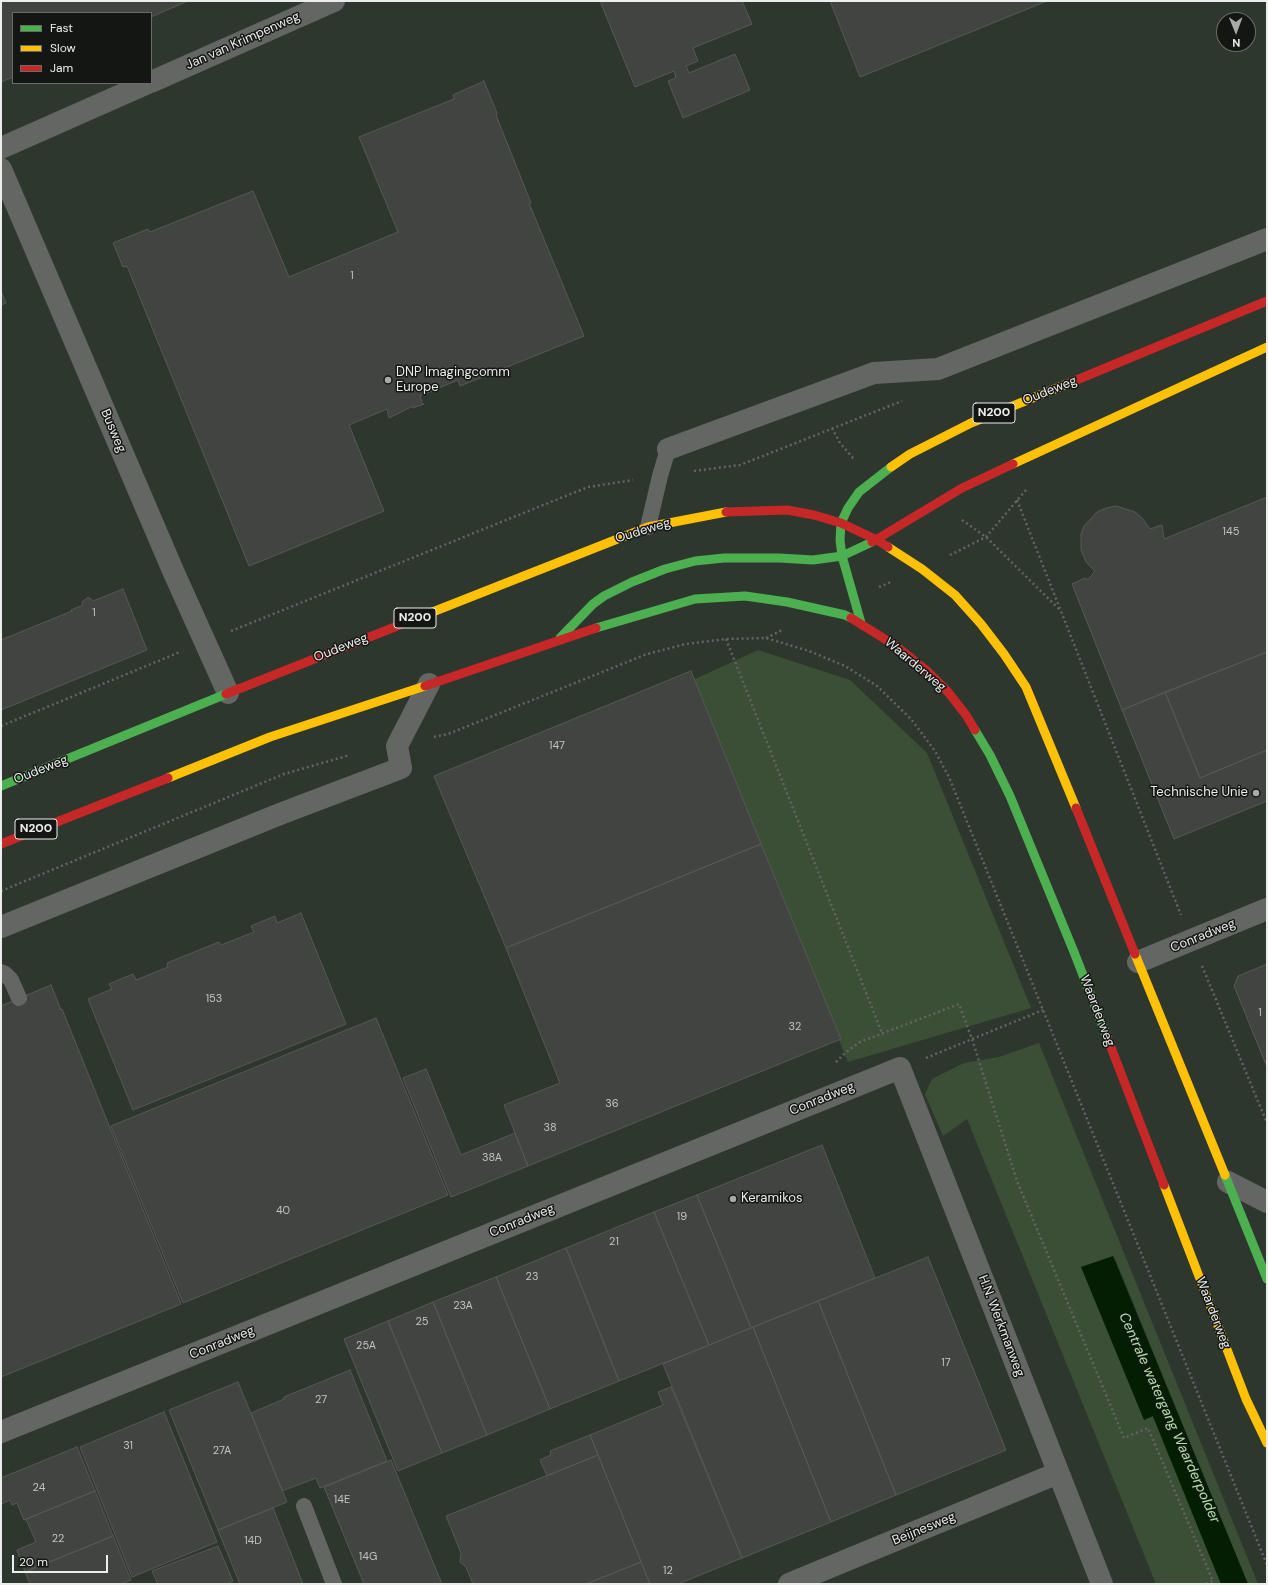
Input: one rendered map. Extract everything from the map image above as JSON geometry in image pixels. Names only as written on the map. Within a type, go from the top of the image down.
[{"type":"main road","name":"Oudeweg","points":[[1,786],[228,693],[648,527],[719,512],[753,510],[787,510],[814,515],[841,523],[848,508],[859,492],[883,472],[910,454],[939,438],[971,423],[1267,301]]},
{"type":"main road","name":"N200","points":[[1,844],[270,737],[556,642],[593,604],[604,596],[620,587],[665,569],[694,561],[724,558],[779,558],[813,560],[842,556],[877,540],[962,488],[1267,347]]},
{"type":"main road","points":[[861,623],[842,556],[840,540],[841,523],[877,540],[922,569],[955,595],[990,636],[1026,687],[1044,728],[1267,1279]]},
{"type":"main road","points":[[556,642],[604,625],[694,599],[723,596],[745,596],[787,602],[838,613],[861,623]]},
{"type":"main road","name":"Waarderweg","points":[[861,623],[902,651],[926,670],[948,692],[966,715],[990,755],[1010,796],[1074,952],[1246,1399],[1267,1443]]},
{"type":"street","name":"Jan van Krimpenweg","points":[[152,82],[334,1]]},
{"type":"street","points":[[1,148],[146,84]]},
{"type":"street","name":"Busweg","points":[[1,169],[174,573],[228,693]]},
{"type":"street","points":[[668,449],[874,373],[938,369],[1267,239]]},
{"type":"street","points":[[1,927],[280,814],[401,768],[397,746],[430,684]]},
{"type":"street","name":"Conradweg","points":[[1138,962],[1267,910]]},
{"type":"street","name":"Conradweg","points":[[1,1432],[900,1068]]},
{"type":"street","name":"H.N. Werkmanweg","points":[[900,1068],[1102,1584]]},
{"type":"street","points":[[1228,1182],[1267,1202]]},
{"type":"street","name":"Beijnesweg","points":[[789,1584],[1058,1473]]},
{"type":"lane","points":[[648,527],[668,449]]},
{"type":"lane","points":[[1,972],[11,980],[19,998]]},
{"type":"lane","points":[[304,1506],[334,1584]]},
{"type":"path","points":[[1,726],[588,487],[740,465],[908,398]]},
{"type":"path","points":[[1017,500],[1191,940],[1267,1122]]},
{"type":"path","points":[[986,537],[1062,612]]},
{"type":"path","points":[[397,746],[448,734],[647,654],[686,644],[726,639],[766,638],[809,651],[845,666],[877,686],[911,719],[935,750],[949,777],[1267,1565]]},
{"type":"path","points":[[726,639],[882,1033]]},
{"type":"path","points":[[1,891],[284,774],[356,754]]},
{"type":"path","points":[[840,1092],[830,1068],[845,1053],[860,1042],[959,1004],[972,1039],[1017,1181],[1124,1438],[1148,1428],[1213,1581],[1205,1584]]},
{"type":"path","points":[[900,1068],[1043,1010]]},
{"type":"shaded area","points":[[1,1],[1267,1],[1267,1584],[1,1584]]},
{"type":"shaded area","points":[[758,650],[850,680],[927,753],[1031,1008],[848,1062],[693,680]]},
{"type":"shaded area","points":[[1039,1043],[1258,1584],[1248,1584],[1114,1256],[1144,1419],[1152,1415],[1221,1584],[1156,1584],[967,1119],[943,1136],[925,1094],[932,1079],[964,1063],[999,1057]]},
{"type":"water","name":"Centrale watergang Waarderpolder","points":[[1113,1256],[1248,1584],[1221,1584],[1153,1416],[1144,1420],[1081,1267]]},
{"type":"building","points":[[1,1],[188,1],[152,17],[152,12],[12,12],[12,77],[1,82]]},
{"type":"building","points":[[600,1],[742,1],[752,24],[693,48],[698,61],[686,66],[689,73],[735,54],[750,90],[683,118],[668,81],[676,78],[674,71],[635,87]]},
{"type":"building","points":[[830,1],[1047,1],[860,77]]},
{"type":"building","points":[[484,81],[531,203],[529,203],[584,336],[460,386],[458,380],[420,396],[422,403],[424,404],[413,408],[413,406],[389,418],[387,409],[349,425],[384,511],[249,566],[127,266],[123,267],[113,243],[148,229],[150,232],[253,191],[289,277],[398,232],[359,137],[454,99],[453,95]]},
{"type":"building","points":[[1,291],[6,303],[1,305]]},
{"type":"building","points":[[1267,497],[1267,652],[1122,710],[1072,584],[1085,578],[1088,580],[1095,571],[1086,562],[1081,550],[1081,534],[1084,526],[1097,512],[1116,506],[1135,512],[1142,518],[1150,529],[1162,525],[1164,539]]},
{"type":"building","points":[[123,589],[147,650],[1,710],[1,640],[72,611],[71,610],[83,605],[82,602],[87,598],[90,598],[93,601]]},
{"type":"building","points":[[1267,652],[1267,750],[1200,778],[1165,692]]},
{"type":"building","points":[[691,671],[761,844],[506,948],[434,776]]},
{"type":"building","points":[[1165,692],[1200,778],[1267,750],[1267,801],[1174,839],[1122,710]]},
{"type":"building","points":[[761,844],[841,1039],[528,1166],[504,1105],[560,1083],[506,948]]},
{"type":"building","points":[[301,913],[346,1024],[133,1110],[88,999],[112,989],[109,984],[133,974],[136,980],[168,967],[167,963],[219,942],[221,945],[254,932],[251,926],[275,916],[277,923]]},
{"type":"building","points":[[1267,964],[1267,1067],[1234,986],[1238,976]]},
{"type":"building","points":[[51,985],[181,1304],[1,1377],[1,1006]]},
{"type":"building","points":[[376,1018],[448,1195],[183,1303],[111,1126]]},
{"type":"building","points":[[426,1069],[461,1155],[515,1133],[528,1166],[451,1197],[403,1078]]},
{"type":"building","points":[[822,1145],[875,1278],[751,1328],[697,1195]]},
{"type":"building","points":[[697,1195],[751,1328],[709,1345],[654,1212]]},
{"type":"building","points":[[654,1212],[709,1345],[619,1381],[566,1248]]},
{"type":"building","points":[[566,1248],[619,1381],[550,1409],[496,1277]]},
{"type":"building","points":[[928,1257],[1006,1450],[896,1495],[818,1301]]},
{"type":"building","points":[[496,1277],[550,1409],[487,1435],[433,1302]]},
{"type":"building","points":[[818,1301],[896,1495],[831,1522],[753,1327]]},
{"type":"building","points":[[433,1302],[487,1435],[442,1453],[388,1321]]},
{"type":"building","points":[[388,1321],[442,1453],[398,1471],[344,1339]]},
{"type":"building","points":[[753,1327],[831,1522],[742,1558],[663,1364]]},
{"type":"building","points":[[350,1370],[387,1461],[320,1488],[316,1478],[282,1491],[251,1413],[284,1399],[284,1397]]},
{"type":"building","points":[[238,1382],[287,1502],[218,1530],[169,1410]]},
{"type":"building","points":[[671,1387],[742,1558],[678,1584],[650,1584],[590,1435],[663,1405],[658,1392]]},
{"type":"building","points":[[164,1412],[217,1542],[132,1577],[80,1447]]},
{"type":"building","points":[[590,1435],[598,1455],[547,1476],[540,1460],[551,1455],[550,1451]]},
{"type":"building","points":[[77,1447],[95,1491],[24,1520],[17,1503],[12,1505],[10,1500],[1,1504],[1,1478]]},
{"type":"building","points":[[598,1455],[641,1562],[586,1584],[473,1584],[466,1567],[460,1562],[461,1553],[446,1516]]},
{"type":"building","points":[[391,1460],[442,1584],[364,1584],[324,1487]]},
{"type":"building","points":[[95,1491],[113,1536],[25,1572],[17,1550],[36,1542],[26,1519]]},
{"type":"building","points":[[273,1508],[303,1584],[240,1584],[218,1530]]},
{"type":"building","points":[[113,1536],[131,1580],[121,1584],[30,1584],[25,1572]]},
{"type":"building","points":[[218,1546],[233,1581],[226,1584],[158,1584],[152,1571]]},
{"type":"building","points":[[641,1562],[650,1584],[586,1584]]},
{"type":"traffic: fast","points":[[861,623],[842,556],[840,540],[841,523],[848,508],[859,492],[891,467]]},
{"type":"traffic: fast","points":[[560,638],[593,604],[604,596],[632,582],[665,569],[695,561],[724,558],[779,558],[813,560],[842,556],[872,542]]},
{"type":"traffic: fast","points":[[596,628],[695,599],[745,596],[787,602],[845,615],[851,618]]},
{"type":"traffic: fast","points":[[1,786],[226,694]]},
{"type":"traffic: fast","points":[[975,730],[990,755],[1010,796],[1107,1037]]},
{"type":"traffic: fast","points":[[1225,1175],[1267,1279]]},
{"type":"traffic: slow","points":[[1013,464],[1267,347]]},
{"type":"traffic: slow","points":[[891,467],[910,454],[971,423],[1067,384]]},
{"type":"traffic: slow","points":[[430,613],[648,527],[726,512]]},
{"type":"traffic: slow","points":[[888,547],[922,569],[955,595],[981,624],[1004,654],[1026,687],[1076,808]]},
{"type":"traffic: slow","points":[[168,778],[270,737],[425,686]]},
{"type":"traffic: slow","points":[[1135,954],[1225,1175]]},
{"type":"traffic: slow","points":[[1164,1185],[1246,1399],[1267,1443]]},
{"type":"traffic: jam","points":[[1067,384],[1267,301]]},
{"type":"traffic: jam","points":[[872,542],[962,488],[1013,464]]},
{"type":"traffic: jam","points":[[726,512],[787,510],[814,515],[841,523],[877,540],[888,547]]},
{"type":"traffic: jam","points":[[226,694],[430,613]]},
{"type":"traffic: jam","points":[[851,618],[896,646],[926,670],[948,692],[966,715],[975,730]]},
{"type":"traffic: jam","points":[[425,686],[596,628]]},
{"type":"traffic: jam","points":[[1,844],[168,778]]},
{"type":"traffic: jam","points":[[1076,808],[1135,954]]},
{"type":"traffic: jam","points":[[1107,1037],[1164,1185]]},
{"type":"place","name":"DNP Imagingcomm Europe","points":[[388,380]]},
{"type":"place","name":"Technische Unie","points":[[1256,793]]},
{"type":"place","name":"Keramikos","points":[[733,1199]]}]
